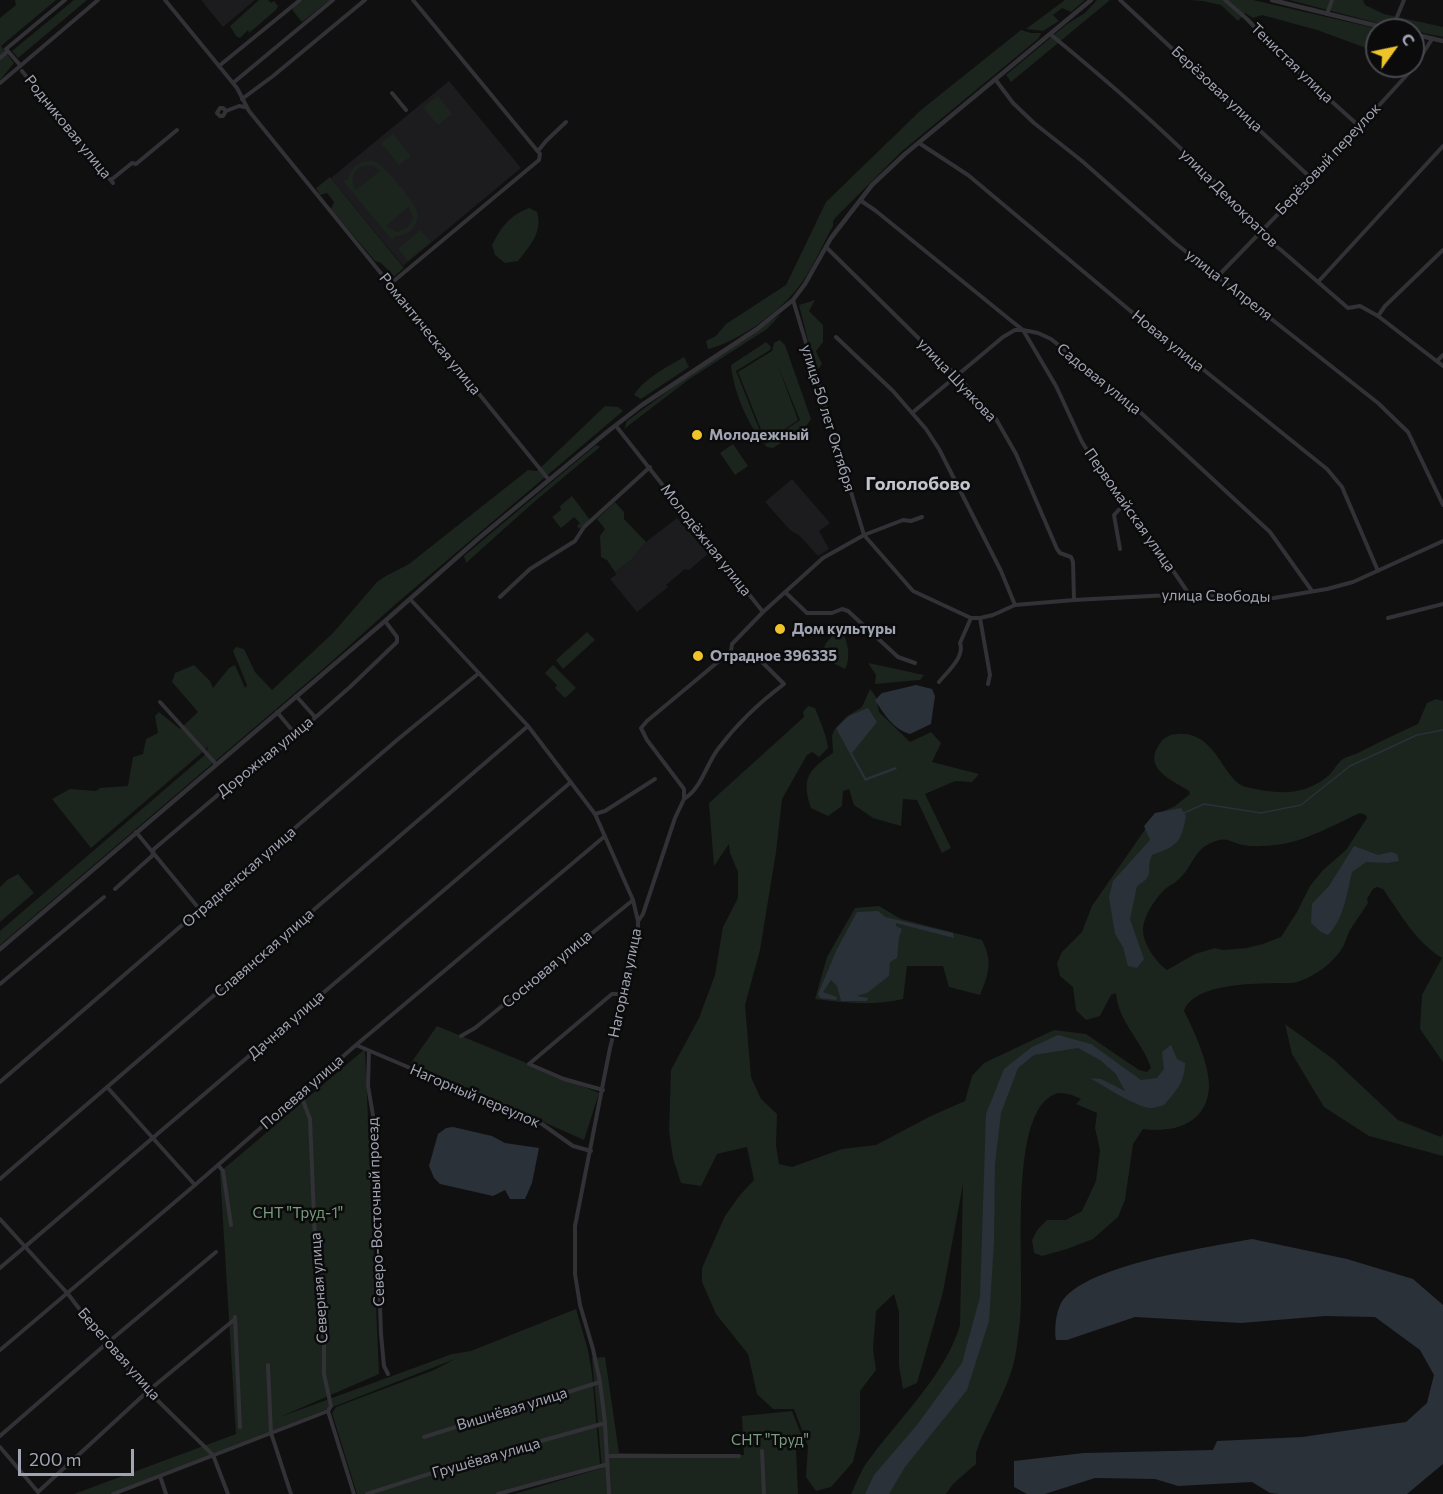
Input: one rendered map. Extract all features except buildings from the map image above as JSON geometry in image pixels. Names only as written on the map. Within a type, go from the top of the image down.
[{"type":"street","points":[[0,58],[65,0]]},
{"type":"street","points":[[0,83],[98,0]]},
{"type":"street","points":[[165,0],[233,83],[241,97],[273,76],[365,0]]},
{"type":"street","points":[[219,66],[300,0]]},
{"type":"street","points":[[233,83],[333,0]]},
{"type":"street","points":[[389,285],[539,160],[540,154],[413,0]]},
{"type":"street","points":[[0,950],[549,480],[642,405],[757,329],[794,300],[826,247],[880,177],[1091,0]]},
{"type":"street","name":"Берёзовая улица","points":[[1120,0],[1312,179]]},
{"type":"street","name":"Тенистая улица","points":[[1225,0],[1248,19],[1290,64],[1359,126]]},
{"type":"street","points":[[1272,0],[1365,23]]},
{"type":"street","points":[[1327,14],[1332,0]]},
{"type":"street","points":[[1397,18],[1404,0]]},
{"type":"street","name":"улица Демократов","points":[[1050,34],[1088,65],[1206,172],[1269,241],[1348,308],[1360,306],[1378,316],[1443,366]]},
{"type":"street","points":[[1425,37],[1443,41]]},
{"type":"street","name":"Берёзовый переулок","points":[[1218,276],[1312,179],[1415,66],[1432,39]]},
{"type":"street","points":[[7,50],[20,65]]},
{"type":"street","name":"Родниковая улица","points":[[22,71],[112,182],[132,163],[136,164],[177,130]]},
{"type":"street","name":"улица 1 Апреля","points":[[995,79],[1013,103],[1034,123],[1082,161],[1175,243],[1378,403],[1408,432],[1443,505]]},
{"type":"street","points":[[392,93],[406,110]]},
{"type":"street","name":"Романтическая улица","points":[[241,97],[246,107],[389,285],[549,480]]},
{"type":"street","points":[[226,111],[239,106],[246,107]]},
{"type":"street","points":[[538,151],[566,122]]},
{"type":"street","name":"Новая улица","points":[[919,142],[968,175],[1133,313],[1327,469],[1342,487],[1378,571]]},
{"type":"street","points":[[1318,282],[1443,146]]},
{"type":"street","name":"Садовая улица","points":[[860,200],[1023,330],[1051,339],[1127,400],[1270,532],[1312,591]]},
{"type":"street","name":"улица Шуякова","points":[[826,247],[956,375],[1003,429],[1059,553],[1071,557],[1074,600]]},
{"type":"street","points":[[1378,316],[1385,306],[1443,250]]},
{"type":"street","name":"улица 50 лет Октября","points":[[794,300],[864,535],[913,591],[971,618],[993,615],[1015,605]]},
{"type":"street","points":[[912,412],[1003,337],[1015,330],[1023,330]]},
{"type":"street","name":"Первомайская улица","points":[[1023,330],[1056,386],[1082,442],[1189,594]]},
{"type":"street","points":[[837,337],[893,391],[926,429],[944,458],[1015,605]]},
{"type":"street","points":[[1437,361],[1443,355]]},
{"type":"street","name":"Молодёжная улица","points":[[616,426],[763,612]]},
{"type":"street","name":"Молодёжная улица","points":[[500,597],[530,568],[575,541],[584,527],[650,467]]},
{"type":"street","points":[[1120,549],[1114,515],[1126,502]]},
{"type":"street","points":[[638,921],[684,799],[684,789],[680,782],[647,740],[642,728],[647,721],[731,651],[732,644],[763,612],[823,558],[864,535],[903,520],[910,521],[922,517]]},
{"type":"street","name":"улица Свободы","points":[[1015,605],[1189,594],[1251,600],[1312,591],[1341,586],[1443,541]]},
{"type":"street","points":[[785,592],[807,613],[832,613],[842,609],[848,611],[898,657],[915,663]]},
{"type":"street","name":"Нагорная улица","points":[[410,599],[528,726],[595,814],[633,900],[638,921],[638,937],[610,1048],[575,1226],[575,1274],[580,1306],[600,1382],[610,1494]]},
{"type":"street","points":[[1388,618],[1443,604]]},
{"type":"street","points":[[939,682],[959,656],[962,649],[960,643],[971,618]]},
{"type":"street","points":[[980,618],[990,675],[988,684]]},
{"type":"street","name":"Дорожная улица","points":[[115,889],[153,853],[154,849],[245,772],[296,735],[397,642],[397,637],[385,621]]},
{"type":"street","points":[[684,799],[692,794],[717,750],[734,730],[784,684],[761,661]]},
{"type":"street","name":"Отрадненская улица","points":[[0,1082],[397,740],[479,673]]},
{"type":"street","points":[[296,696],[315,717]]},
{"type":"street","points":[[160,702],[216,764]]},
{"type":"street","points":[[277,712],[296,735]]},
{"type":"street","name":"Славянская улица","points":[[0,1179],[528,726]]},
{"type":"street","points":[[595,814],[655,778]]},
{"type":"street","name":"Дачная улица","points":[[0,1268],[571,782]]},
{"type":"street","points":[[136,832],[201,911]]},
{"type":"street","name":"Полевая улица","points":[[0,1350],[356,1045],[606,836]]},
{"type":"street","points":[[0,984],[104,897]]},
{"type":"street","name":"Сосновая улица","points":[[461,1036],[476,1028],[633,900]]},
{"type":"street","points":[[603,1090],[564,1079],[529,1064],[612,994],[624,994]]},
{"type":"street","name":"Нагорный переулок","points":[[356,1045],[542,1124],[573,1146],[591,1151]]},
{"type":"street","name":"Северо-Восточный проезд","points":[[369,1051],[368,1086],[376,1133],[375,1172],[379,1200],[381,1334],[384,1366],[388,1374]]},
{"type":"street","points":[[107,1087],[195,1185]]},
{"type":"street","name":"Северная улица","points":[[300,1093],[310,1119],[316,1265],[324,1344],[324,1374],[331,1406],[328,1411],[354,1494]]},
{"type":"street","points":[[218,1165],[223,1171],[231,1225]]},
{"type":"street","name":"Береговая улица","points":[[0,1219],[68,1294],[106,1344],[148,1391],[213,1455],[228,1494]]},
{"type":"street","points":[[0,1436],[216,1252]]},
{"type":"street","points":[[0,1447],[38,1492],[148,1391],[235,1318],[240,1427]]},
{"type":"street","points":[[268,1365],[271,1433],[291,1494]]},
{"type":"street","name":"Вишнёвая улица","points":[[424,1437],[600,1382]]},
{"type":"street","points":[[113,1494],[328,1411]]},
{"type":"street","name":"Грушёвая улица","points":[[367,1494],[463,1463],[605,1424]]},
{"type":"street","points":[[762,1451],[764,1494]]},
{"type":"street","points":[[607,1456],[739,1456]]},
{"type":"street","points":[[498,1494],[608,1464]]},
{"type":"street","points":[[160,1476],[166,1494]]},
{"type":"shaded area","points":[[201,0],[255,0],[223,27]]},
{"type":"shaded area","points":[[449,81],[521,168],[403,266],[331,178]]},
{"type":"shaded area","points":[[792,479],[830,523],[819,531],[829,549],[818,556],[765,502]]},
{"type":"shaded area","points":[[677,518],[708,554],[689,570],[685,569],[666,585],[668,587],[637,612],[610,579],[616,575],[615,572],[631,560],[646,542]]},
{"type":"shaded area","points":[[916,685],[932,689],[935,696],[931,724],[910,734],[894,725],[875,700],[882,693]]},
{"type":"shaded area","points":[[868,708],[877,722],[852,753],[866,778],[895,767],[897,769],[865,781],[836,728],[849,716]]},
{"type":"shaded area","points":[[1181,808],[1186,816],[1180,837],[1173,846],[1152,855],[1148,876],[1137,886],[1130,919],[1144,959],[1137,968],[1128,966],[1123,947],[1115,934],[1109,897],[1113,881],[1150,840],[1144,826],[1155,813]]},
{"type":"shaded area","points":[[1354,846],[1378,855],[1391,852],[1397,854],[1399,861],[1366,862],[1352,872],[1341,914],[1328,935],[1311,923],[1312,904],[1329,886]]},
{"type":"shaded area","points":[[878,911],[885,917],[953,933],[954,938],[896,923],[896,926],[902,929],[897,958],[890,962],[889,976],[867,993],[857,996],[868,998],[867,1001],[841,1001],[837,986],[831,980],[823,992],[837,997],[836,1000],[820,998],[818,994],[837,949],[857,912]]},
{"type":"shaded area","points":[[1058,1035],[1091,1044],[1141,1080],[1157,1078],[1164,1069],[1162,1052],[1171,1045],[1177,1059],[1185,1063],[1182,1081],[1164,1105],[1150,1108],[1128,1100],[1090,1078],[1101,1079],[1125,1091],[1116,1074],[1100,1060],[1078,1048],[1034,1055],[1018,1068],[1001,1113],[995,1164],[994,1242],[989,1321],[967,1390],[905,1467],[889,1494],[865,1494],[874,1475],[917,1425],[962,1363],[980,1297],[986,1114],[1004,1069],[1032,1047]]},
{"type":"shaded area","points":[[453,1127],[492,1136],[505,1143],[539,1148],[532,1183],[525,1199],[510,1199],[505,1190],[493,1196],[440,1184],[434,1178],[429,1166],[438,1134],[446,1128]]},
{"type":"shaded area","points":[[1252,1239],[1347,1259],[1413,1279],[1443,1305],[1443,1464],[1407,1494],[1279,1494],[1270,1493],[1252,1482],[1178,1486],[1155,1479],[1095,1478],[1045,1494],[1027,1494],[1014,1487],[1014,1461],[1084,1453],[1213,1450],[1217,1441],[1302,1437],[1406,1422],[1427,1403],[1434,1375],[1420,1350],[1375,1317],[1325,1316],[1241,1323],[1135,1317],[1067,1340],[1056,1340],[1056,1321],[1061,1303],[1074,1290],[1094,1278],[1149,1260]]},
{"type":"green space","points":[[15,0],[56,0],[1,46],[14,63],[0,80],[0,18],[16,5]]},
{"type":"green space","points":[[74,0],[87,0],[18,58],[12,51]]},
{"type":"green space","points":[[259,0],[268,0],[271,3],[274,1],[278,6],[249,33],[248,30],[240,38],[236,36],[230,26]]},
{"type":"green space","points":[[303,0],[330,0],[302,22],[293,8]]},
{"type":"green space","points":[[1065,0],[1085,0],[1071,12],[1062,8],[1053,15],[1059,21],[1043,31],[1026,29]]},
{"type":"green space","points":[[1097,0],[1110,0],[1011,82],[1006,75],[1067,24],[1085,13]]},
{"type":"green space","points":[[1188,0],[1253,0],[1365,26],[1365,48],[1317,30],[1262,15],[1253,18],[1245,13],[1238,21],[1221,5]]},
{"type":"green space","points":[[1289,0],[1363,0],[1365,5],[1384,14],[1402,18],[1365,20]]},
{"type":"green space","points":[[1425,23],[1443,27],[1443,37],[1425,33]]},
{"type":"green space","points":[[1021,30],[1041,33],[1039,38],[901,152],[836,217],[812,267],[788,299],[744,334],[708,349],[706,341],[716,336],[726,324],[786,285],[826,202],[921,110]]},
{"type":"green space","points":[[438,96],[452,114],[438,125],[423,107]]},
{"type":"green space","points":[[393,134],[411,156],[399,165],[381,143]]},
{"type":"green space","points":[[374,161],[382,166],[417,211],[415,226],[400,236],[395,236],[392,240],[343,181],[348,179],[350,172],[357,164]],"holes":[[[366,165],[373,166],[380,171],[356,190],[353,182],[355,172]],[[409,206],[413,218],[407,228],[397,232],[386,226]]]},
{"type":"green space","points":[[330,177],[404,268],[392,278],[387,278],[389,271],[381,263],[375,261],[331,209],[334,202],[327,193],[320,195],[316,188]]},
{"type":"green space","points":[[529,208],[537,212],[537,232],[518,261],[505,263],[495,255],[492,245],[507,222],[516,214]]},
{"type":"green space","points":[[421,230],[431,242],[408,261],[398,249]]},
{"type":"green space","points":[[815,300],[809,311],[823,325],[823,342],[816,351],[822,364],[816,372],[799,305]]},
{"type":"green space","points":[[781,314],[767,329],[688,380],[624,429],[627,421],[672,388]]},
{"type":"green space","points":[[780,340],[785,345],[811,419],[807,425],[773,448],[767,447],[748,420],[735,386],[731,365],[766,342],[771,347],[770,350],[736,371],[765,444],[800,420],[778,366],[798,420],[766,442],[738,372],[772,351],[774,343]]},
{"type":"green space","points":[[684,357],[689,367],[641,399],[634,395],[650,378]]},
{"type":"green space","points":[[605,406],[618,407],[623,411],[0,945],[0,931],[206,754],[208,746],[91,848],[52,799],[70,789],[96,791],[100,788],[128,786],[133,757],[143,754],[146,739],[158,733],[155,716],[159,712],[180,729],[198,712],[172,682],[175,673],[194,665],[210,681],[213,688],[229,668],[235,665],[245,688],[247,685],[233,651],[236,647],[244,649],[255,672],[272,690],[333,633],[377,582],[409,564],[528,470],[537,471]]},
{"type":"green space","points":[[733,444],[748,466],[735,475],[720,453]]},
{"type":"green space","points":[[596,445],[600,447],[466,563],[464,556]]},
{"type":"green space","points":[[572,496],[590,520],[579,529],[577,526],[580,523],[574,517],[561,528],[552,517]]},
{"type":"green space","points":[[615,502],[624,512],[624,519],[646,542],[631,560],[615,572],[607,560],[601,557],[600,536],[605,529],[597,519]]},
{"type":"green space","points":[[840,627],[848,648],[845,669],[827,660],[822,653],[826,643]]},
{"type":"green space","points":[[587,632],[595,640],[563,669],[556,660]]},
{"type":"green space","points":[[868,663],[924,675],[920,680],[875,684],[876,675]]},
{"type":"green space","points":[[553,665],[576,688],[565,698],[555,688],[557,685],[545,673]]},
{"type":"green space","points":[[870,689],[876,697],[879,712],[910,742],[931,732],[941,743],[932,762],[979,774],[972,782],[955,781],[925,794],[951,848],[942,853],[917,800],[903,799],[901,826],[873,818],[854,805],[849,789],[843,791],[842,806],[828,816],[811,808],[807,790],[809,776],[812,770],[833,753],[834,730],[846,717],[862,707]]},
{"type":"green space","points":[[1436,699],[1443,701],[1443,1062],[1420,1029],[1422,995],[1442,958],[1416,936],[1383,889],[1377,887],[1367,899],[1368,903],[1350,930],[1339,953],[1330,963],[1313,975],[1295,983],[1240,985],[1211,990],[1199,995],[1184,1011],[1197,1038],[1209,1078],[1207,1100],[1202,1110],[1195,1118],[1177,1127],[1143,1129],[1133,1144],[1125,1200],[1118,1217],[1093,1239],[1042,1256],[1034,1253],[1032,1240],[1038,1229],[1047,1220],[1066,1220],[1082,1211],[1096,1181],[1100,1150],[1095,1128],[1097,1113],[1076,1104],[1081,1099],[1058,1093],[1040,1107],[1030,1131],[1024,1162],[1021,1197],[1021,1299],[1016,1355],[1006,1384],[980,1441],[976,1453],[976,1464],[953,1484],[946,1494],[851,1494],[868,1461],[934,1377],[954,1343],[960,1325],[963,1184],[943,1292],[917,1383],[903,1389],[899,1365],[899,1312],[894,1294],[876,1311],[873,1349],[876,1370],[860,1391],[860,1433],[853,1462],[831,1487],[816,1491],[806,1477],[808,1446],[794,1409],[773,1409],[757,1394],[748,1354],[716,1314],[702,1282],[702,1268],[725,1216],[754,1180],[747,1147],[717,1154],[701,1186],[681,1183],[673,1158],[669,1131],[671,1070],[699,1018],[715,975],[723,927],[738,898],[738,872],[730,853],[729,844],[714,866],[709,803],[804,717],[803,712],[808,706],[815,708],[828,748],[819,757],[812,752],[807,755],[782,799],[760,950],[745,1005],[751,1077],[761,1099],[777,1114],[776,1145],[779,1164],[792,1167],[842,1149],[876,1145],[965,1101],[972,1076],[984,1063],[1054,1030],[1086,1034],[1139,1070],[1147,1072],[1151,1068],[1121,1013],[1116,993],[1111,995],[1100,1016],[1086,1020],[1076,1010],[1073,987],[1060,976],[1057,963],[1062,952],[1082,932],[1092,906],[1155,815],[1175,806],[1190,794],[1157,767],[1154,761],[1155,753],[1161,743],[1171,735],[1191,735],[1202,740],[1211,748],[1238,783],[1246,787],[1268,791],[1299,791],[1309,788],[1328,776],[1343,759],[1418,724],[1427,703]],"holes":[[[1360,813],[1366,815],[1367,818],[1346,850],[1323,870],[1310,886],[1281,937],[1247,948],[1223,950],[1215,948],[1195,954],[1167,970],[1150,952],[1143,934],[1147,914],[1162,892],[1184,874],[1204,847],[1215,841],[1224,840],[1251,846],[1286,843],[1319,832]]]},
{"type":"green space","points":[[18,874],[34,893],[0,922],[0,887]]},
{"type":"green space","points":[[879,906],[901,919],[982,940],[989,961],[986,980],[980,995],[949,987],[943,966],[907,966],[903,999],[848,1003],[815,999],[827,957],[855,908]]},
{"type":"green space","points":[[1285,1024],[1333,1059],[1398,1120],[1441,1137],[1443,1134],[1443,1156],[1369,1136],[1324,1107],[1292,1054]]},
{"type":"green space","points":[[437,1026],[599,1093],[584,1140],[411,1063]]},
{"type":"green space","name":"СНТ \"Труд-1\"","points":[[365,1049],[379,1374],[280,1417],[452,1354],[471,1351],[576,1309],[588,1350],[592,1374],[600,1464],[498,1494],[357,1494],[332,1413],[336,1407],[434,1370],[455,1359],[111,1494],[74,1494],[236,1434],[220,1172]]},
{"type":"green space","name":"СНТ \"Труд\"","points":[[605,1357],[619,1453],[744,1455],[742,1416],[792,1411],[806,1447],[796,1449],[798,1494],[514,1494],[602,1468],[592,1358]]},
{"type":"waterway","points":[[1184,813],[1204,804],[1261,813],[1301,805],[1350,766],[1417,735],[1443,730]]},
{"type":"place","name":"Молодежный","points":[[697,435]]},
{"type":"place","name":"Дом культуры","points":[[780,629]]},
{"type":"place","name":"Отрадное 396335","points":[[698,656]]},
{"type":"district","name":"Гололобово","points":[[918,484]]}]
